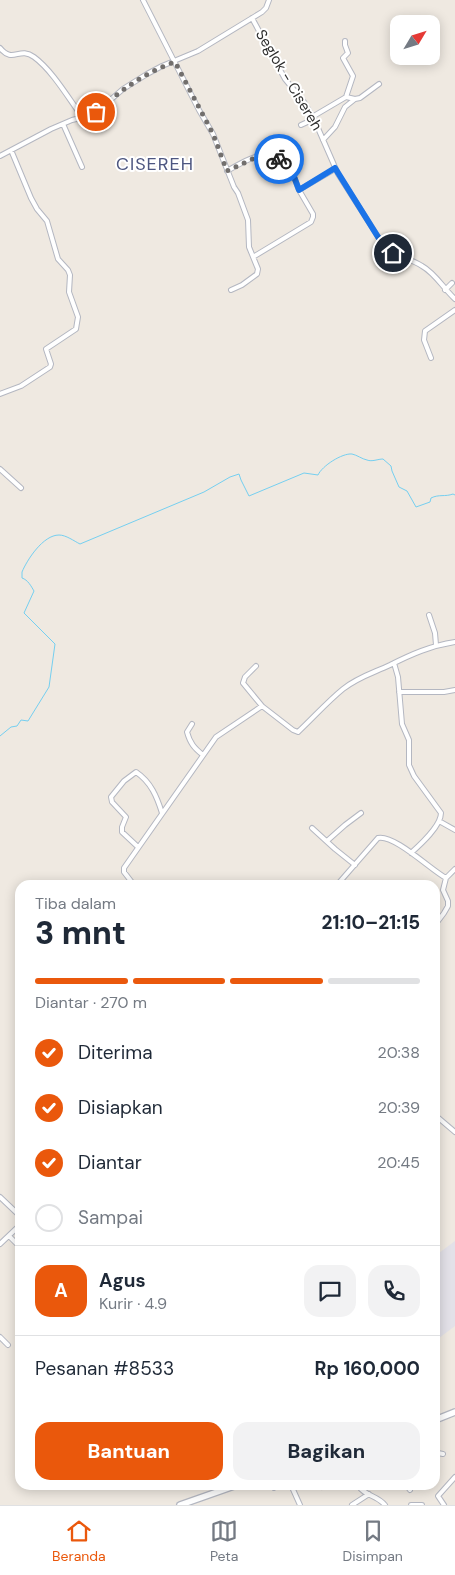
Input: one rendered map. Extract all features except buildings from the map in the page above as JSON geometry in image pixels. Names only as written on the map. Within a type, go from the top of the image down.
[{"type":"street","points":[[144,0],[213,134],[248,220],[250,247],[257,265],[257,274],[242,285],[231,290]]},
{"type":"street","points":[[0,156],[63,124],[93,115],[123,90],[147,74],[198,51],[252,18],[266,8],[269,0]]},
{"type":"street","name":"Seglok - Cisereh","points":[[252,18],[286,79],[304,102],[313,118],[335,168],[384,246],[393,253],[427,269],[455,299]]},
{"type":"street","points":[[301,125],[346,96],[353,76],[343,58],[348,53],[345,41]]},
{"type":"street","points":[[0,48],[4,54],[9,56],[23,53],[36,58],[83,118]]},
{"type":"street","points":[[323,140],[335,127],[345,108],[355,99],[360,98],[379,84]]},
{"type":"street","points":[[346,96],[355,99]]},
{"type":"street","points":[[63,124],[82,167]]},
{"type":"street","points":[[0,394],[21,386],[50,367],[51,364],[46,349],[76,329],[78,317],[69,292],[70,275],[68,270],[58,259],[47,222],[34,203],[11,150]]},
{"type":"street","points":[[227,171],[254,157],[272,154],[286,165],[293,174],[313,217],[310,222],[253,256]]},
{"type":"street","points":[[299,190],[335,168]]},
{"type":"street","points":[[445,290],[452,283]]},
{"type":"street","points":[[431,358],[424,340],[425,331],[455,310]]},
{"type":"street","points":[[0,469],[20,488]]},
{"type":"street","points":[[429,615],[435,633],[436,645]]},
{"type":"street","points":[[256,666],[245,677],[243,683],[262,706],[298,732],[349,685],[368,673],[436,645],[455,642]]},
{"type":"street","points":[[394,663],[398,677],[402,724],[409,740],[409,764],[414,776],[442,816],[430,835],[412,853]]},
{"type":"street","points":[[399,692],[444,692],[455,690]]},
{"type":"street","points":[[130,880],[123,870],[216,737],[262,706]]},
{"type":"street","points":[[192,724],[187,732],[190,742],[203,755]]},
{"type":"street","points":[[138,847],[122,832],[126,817],[112,802],[111,797],[124,781],[136,772],[155,792],[162,813]]},
{"type":"street","points":[[327,841],[361,813]]},
{"type":"street","points":[[439,821],[455,830]]},
{"type":"street","points":[[312,828],[355,865]]},
{"type":"street","points":[[342,880],[378,838],[381,837],[387,837],[448,876],[455,878]]},
{"type":"street","points":[[440,918],[448,906],[443,890],[448,876],[455,869]]},
{"type":"street","points":[[440,1118],[455,1132]]},
{"type":"street","points":[[0,1197],[15,1211]]},
{"type":"street","points":[[0,1244],[15,1230]]},
{"type":"street","points":[[9,1236],[15,1242]]},
{"type":"street","points":[[0,1337],[8,1345]]},
{"type":"street","points":[[440,1418],[455,1412]]},
{"type":"street","points":[[444,1505],[438,1496],[455,1477]]},
{"type":"street","points":[[185,1504],[223,1490]]},
{"type":"street","points":[[293,1490],[300,1505]]},
{"type":"street","points":[[362,1490],[364,1493],[379,1499],[385,1505]]},
{"type":"street","points":[[352,1505],[369,1494]]},
{"type":"street","points":[[411,1505],[422,1505]]},
{"type":"shaded area","points":[[455,1241],[455,1326],[440,1337],[440,1252]]},
{"type":"waterway","points":[[0,736],[11,727],[17,726],[21,720],[28,721],[49,687],[55,644],[24,613],[34,591],[28,582],[22,578],[22,572],[28,561],[36,549],[47,539],[62,535],[80,544],[204,492],[230,477],[239,474],[249,496],[304,473],[318,475],[328,464],[348,454],[369,461],[383,459],[391,466],[399,487],[407,491],[416,507],[430,502],[431,498],[434,497],[455,495]]},
{"type":"way so far","points":[[96,112],[131,84],[162,66],[175,62],[213,134],[227,171],[263,154],[272,154],[279,159]]},
{"type":"district","name":"CISEREH","points":[[155,164]]},
{"type":"route","points":[[279,159],[293,174],[299,190],[335,168],[384,246],[393,253]]}]
